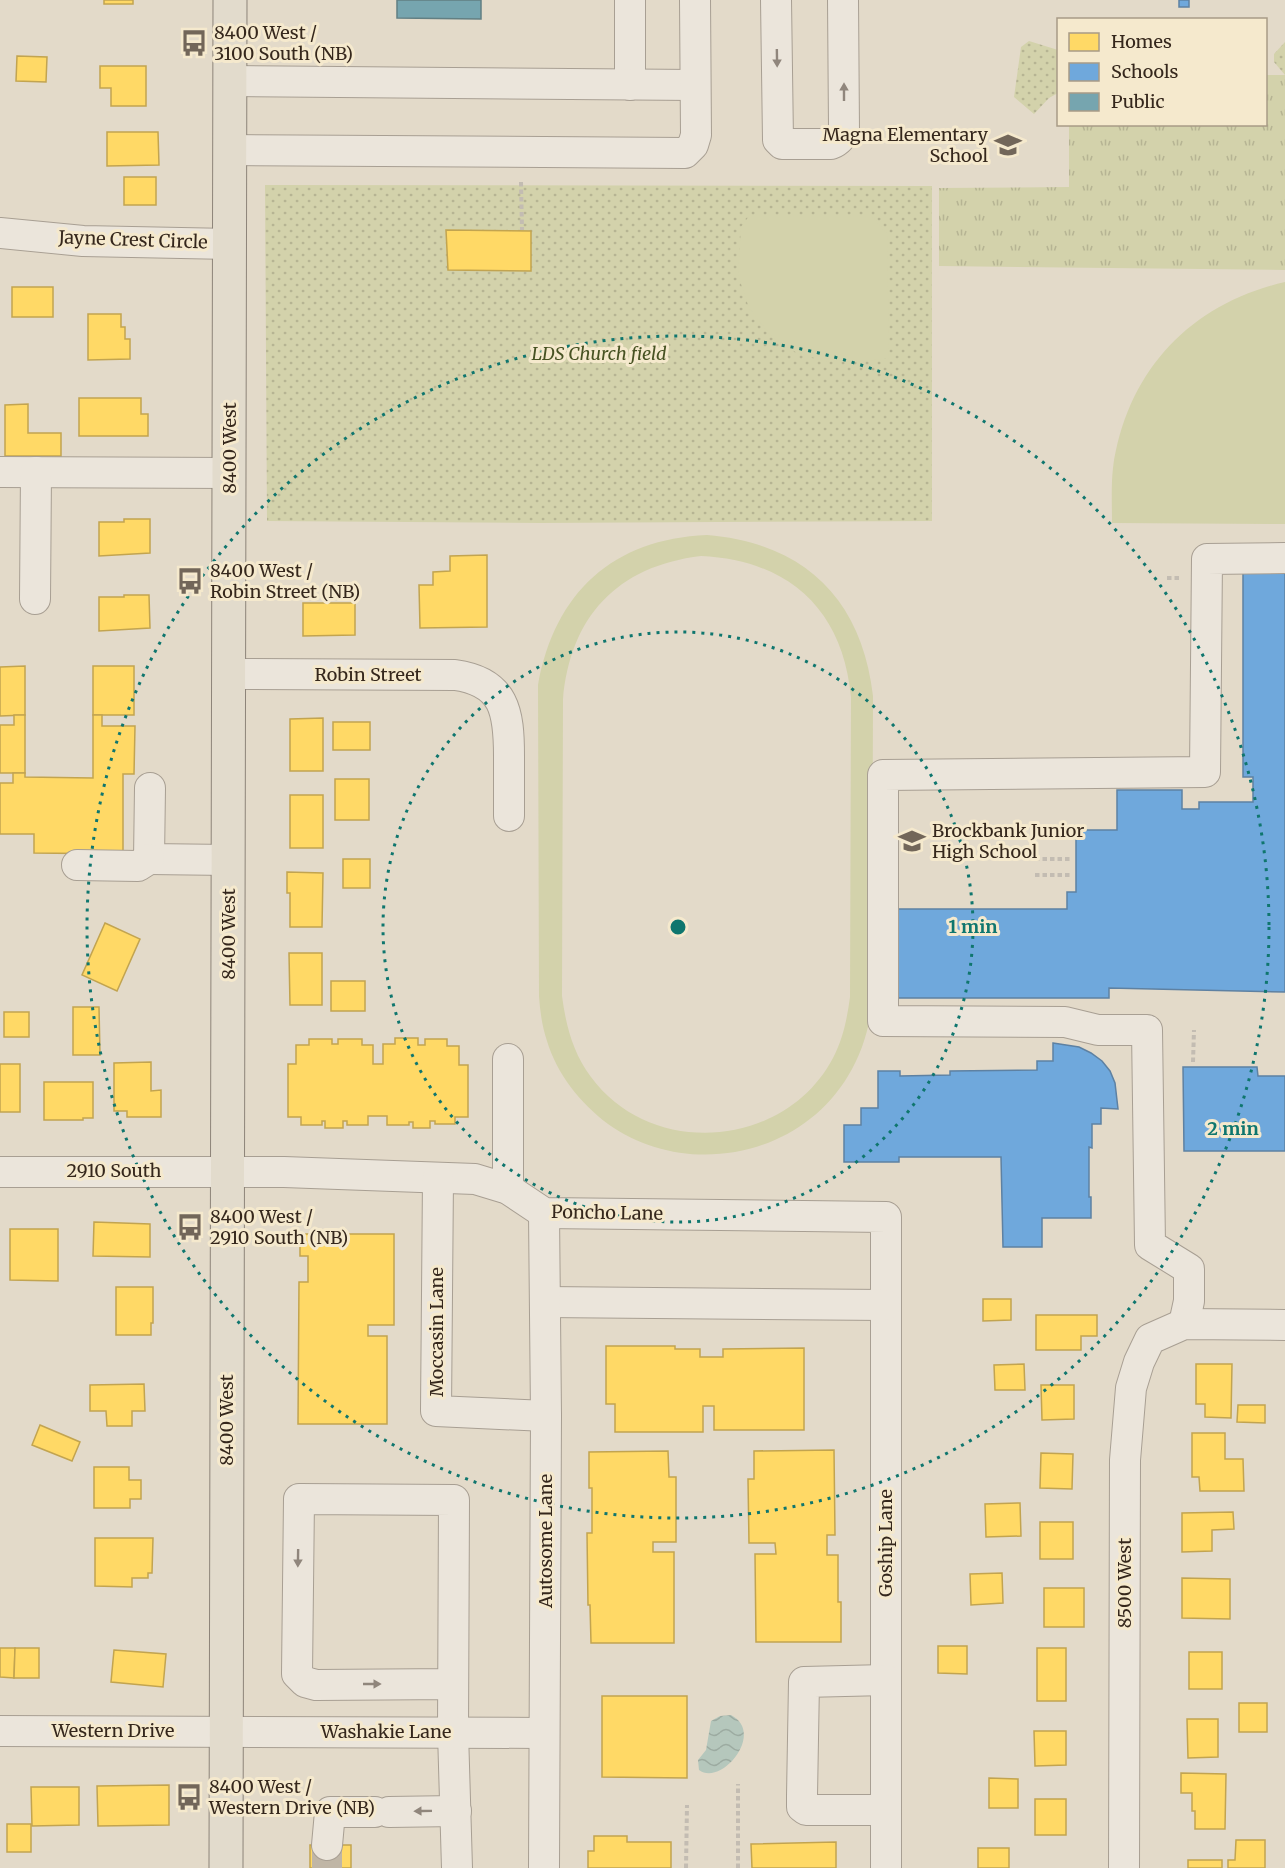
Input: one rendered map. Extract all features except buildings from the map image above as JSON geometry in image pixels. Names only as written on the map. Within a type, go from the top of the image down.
[{"type":"main road","name":"8400 West","points":[[226,1868],[231,0]]},
{"type":"street","points":[[630,0],[630,85]]},
{"type":"street","points":[[230,150],[686,153],[693,145],[696,135],[695,0]]},
{"type":"street","points":[[776,0],[778,140],[783,144],[831,144],[838,141],[843,134],[843,0]]},
{"type":"street","points":[[231,81],[695,85]]},
{"type":"street","name":"Jayne Crest Circle","points":[[0,233],[82,242],[230,244]]},
{"type":"street","points":[[0,472],[230,473]]},
{"type":"street","points":[[35,599],[36,472]]},
{"type":"street","points":[[1285,558],[1207,559],[1205,772],[883,775],[883,1021],[1065,1022],[1098,1030],[1147,1030],[1150,1245],[1188,1269],[1189,1301],[1184,1324],[1285,1324]]},
{"type":"street","name":"Robin Street","points":[[229,675],[455,675],[481,681],[500,698],[508,720],[509,816]]},
{"type":"street","points":[[149,860],[150,788]]},
{"type":"street","points":[[77,865],[138,866],[149,860],[229,860]]},
{"type":"street","points":[[508,1059],[508,1189]]},
{"type":"street","name":"2910 South","points":[[0,1172],[228,1171]]},
{"type":"street","name":"Poncho Lane","points":[[228,1171],[475,1179],[508,1189],[544,1213],[886,1217]]},
{"type":"street","name":"Moccasin Lane","points":[[438,1178],[436,1411],[546,1416]]},
{"type":"street","name":"Autosome Lane","points":[[544,1213],[546,1416],[544,1868]]},
{"type":"street","name":"Goship Lane","points":[[886,1217],[886,1868]]},
{"type":"street","points":[[545,1302],[885,1305]]},
{"type":"street","name":"8500 West","points":[[1124,1868],[1125,1460],[1131,1388],[1139,1362],[1150,1339],[1184,1324]]},
{"type":"street","points":[[453,1684],[316,1684],[305,1682],[297,1674],[299,1499],[454,1500],[453,1732],[457,1868]]},
{"type":"street","points":[[886,1680],[804,1682],[802,1807],[806,1810],[886,1810]]},
{"type":"street","name":"Western Drive","points":[[0,1731],[227,1731]]},
{"type":"street","name":"Washakie Lane","points":[[227,1731],[544,1733]]},
{"type":"street","points":[[327,1845],[330,1812],[456,1811]]},
{"type":"path","points":[[521,182],[522,230]]},
{"type":"path","points":[[1035,859],[1070,859]]},
{"type":"path","points":[[1035,875],[1071,875]]},
{"type":"path","points":[[1194,1030],[1194,1062]]},
{"type":"path","points":[[738,1784],[738,1868]]},
{"type":"path","points":[[687,1805],[687,1868]]},
{"type":"green space","points":[[1029,41],[1057,50],[1057,94],[1049,98],[1034,114],[1014,97],[1021,47]]},
{"type":"green space","points":[[1285,42],[1285,75],[1274,62],[1274,54]]},
{"type":"green space","points":[[1267,75],[1285,75],[1285,270],[939,266],[939,188],[1069,187],[1069,126],[1267,126]]},
{"type":"green space","name":"LDS Church field","points":[[265,185],[932,186],[932,521],[540,523],[267,521]]},
{"type":"green space","points":[[749,216],[872,216],[887,234],[889,358],[858,362],[825,361],[797,353],[772,337],[749,308],[738,275],[741,227]]},
{"type":"green space","points":[[1285,282],[1285,524],[1112,523],[1112,475],[1121,433],[1132,401],[1149,372],[1169,347],[1193,325],[1220,307],[1251,292]]},
{"type":"green space","points":[[707,535],[742,540],[772,550],[799,564],[822,582],[841,605],[856,631],[867,662],[873,696],[872,1007],[860,1052],[848,1076],[827,1104],[801,1126],[771,1142],[738,1151],[705,1155],[671,1151],[638,1141],[608,1124],[588,1107],[563,1076],[551,1053],[545,1035],[539,996],[538,685],[546,652],[558,623],[574,598],[594,577],[617,560],[643,547],[673,539]],"holes":[[[701,556],[760,567],[785,579],[806,595],[823,615],[837,639],[846,666],[851,697],[850,997],[844,1029],[833,1058],[811,1088],[783,1111],[751,1126],[716,1132],[681,1131],[647,1121],[617,1103],[585,1068],[568,1028],[562,996],[563,700],[567,670],[576,644],[588,621],[603,601],[622,584],[645,571],[671,562]]]},
{"type":"water","points":[[731,1715],[741,1723],[744,1734],[742,1745],[736,1756],[718,1771],[708,1773],[699,1770],[698,1760],[706,1750],[711,1721],[720,1716]]},
{"type":"tunnel","points":[[327,1845],[327,1868]]},
{"type":"place","name":"8400 West / 3100 South (NB)","points":[[194,43]]},
{"type":"place","name":"Magna Elementary School","points":[[1008,145]]},
{"type":"place","name":"8400 West / Robin Street (NB)","points":[[190,581]]},
{"type":"place","name":"Brockbank Junior High School","points":[[912,841]]},
{"type":"place","name":"8400 West / 2910 South (NB)","points":[[190,1227]]},
{"type":"place","name":"8400 West / Western Drive (NB)","points":[[189,1797]]}]
